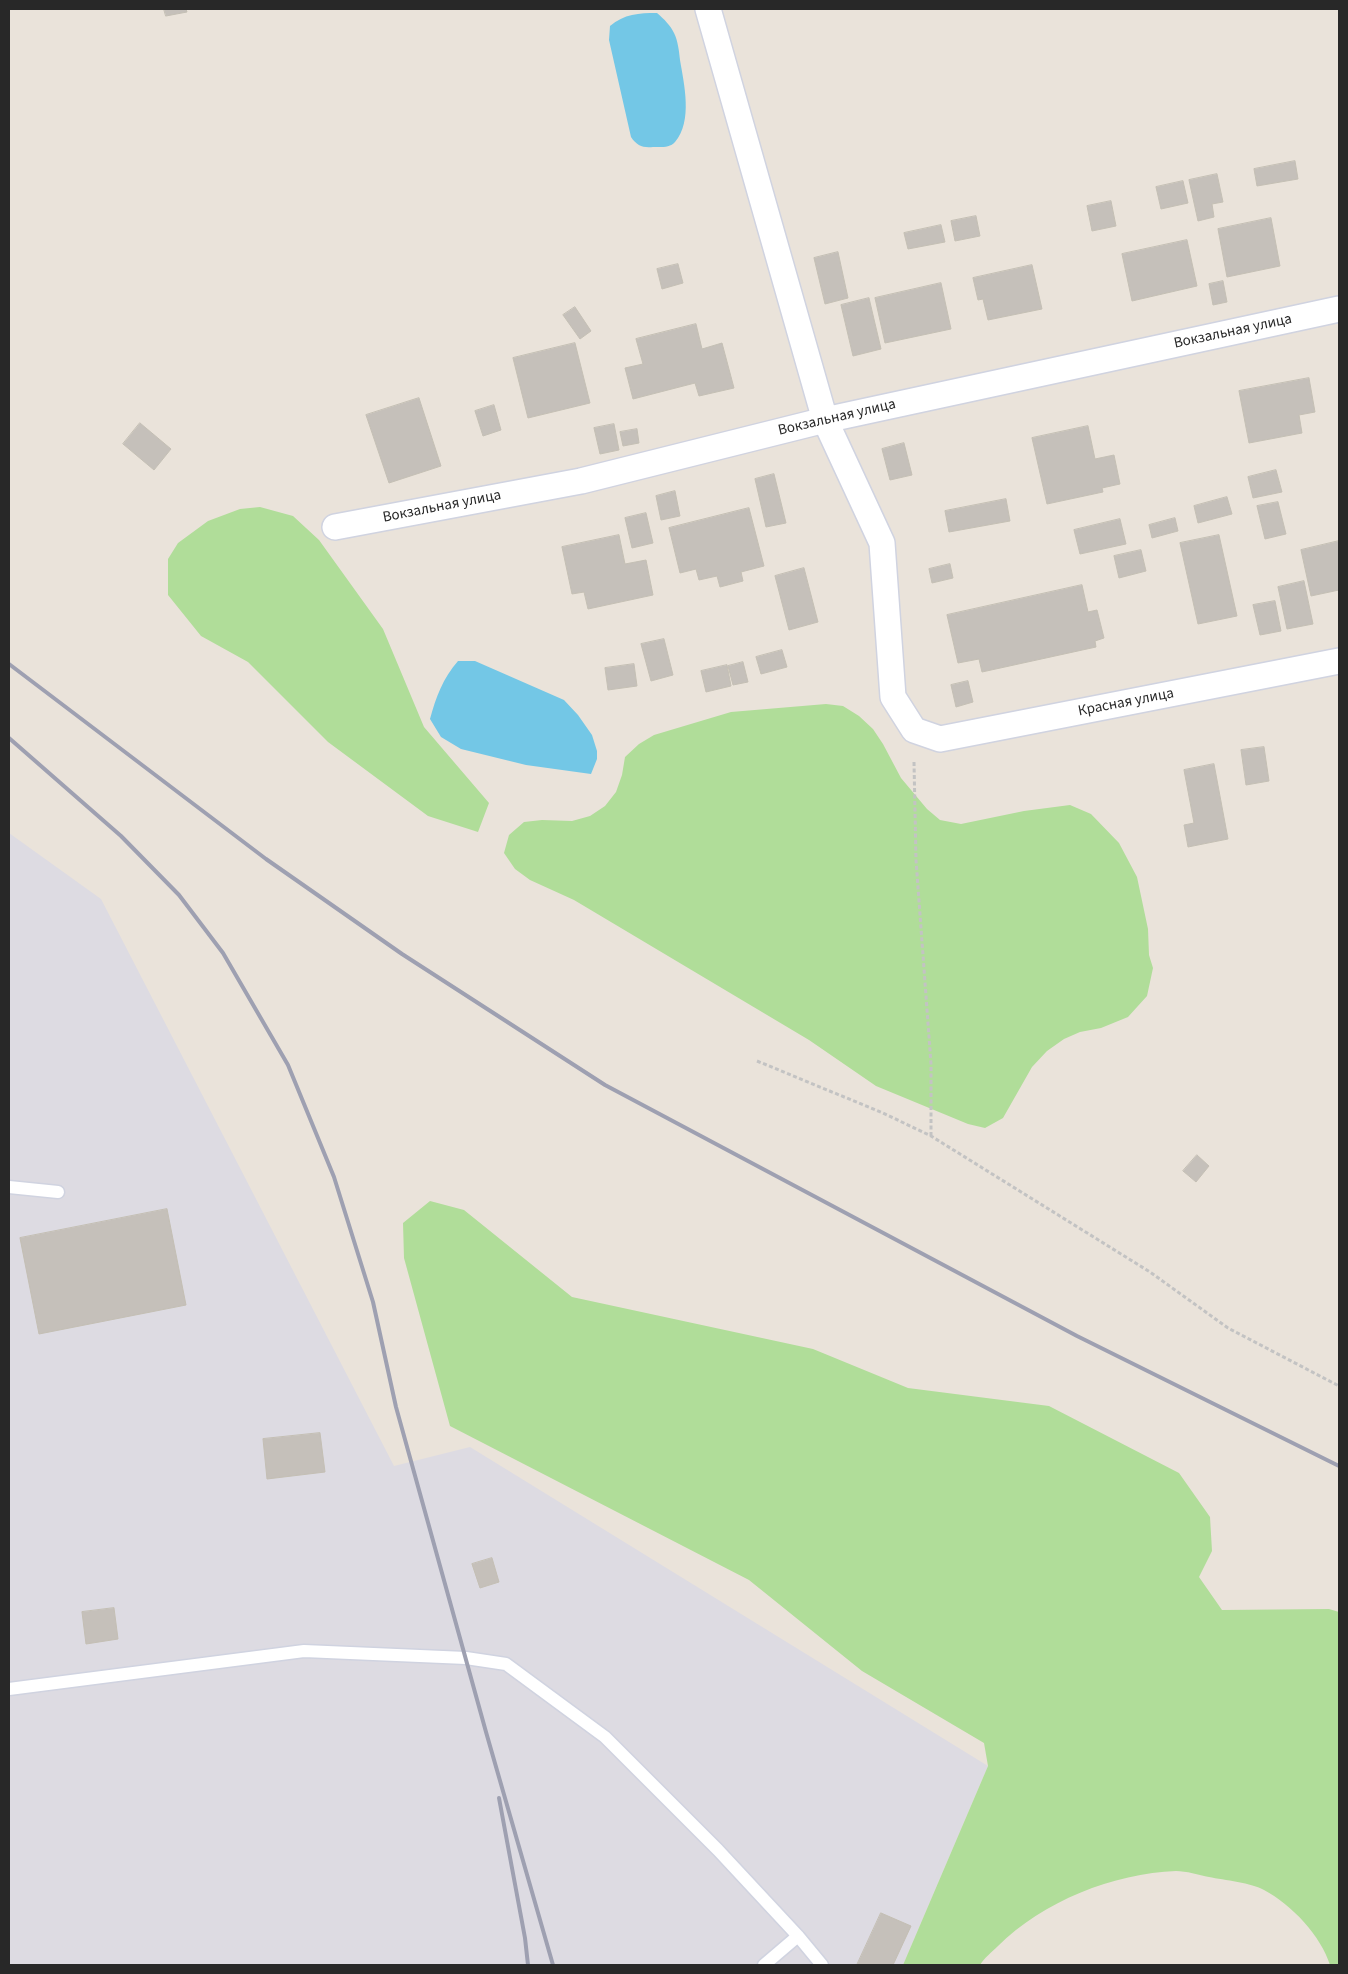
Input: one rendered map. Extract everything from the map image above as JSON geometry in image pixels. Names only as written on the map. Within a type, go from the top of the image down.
[{"type":"street","points":[[708,9],[825,420],[882,543],[893,697],[914,730]]},
{"type":"street","name":"Вокзальная улица","points":[[335,527],[581,481],[825,420],[1339,309]]},
{"type":"street","name":"Красная улица","points":[[914,730],[940,739],[1339,661]]},
{"type":"lane","points":[[9,1187],[58,1192]]},
{"type":"lane","points":[[9,1689],[304,1651],[466,1658],[506,1664],[605,1737],[718,1850],[798,1936],[822,1965]]},
{"type":"lane","points":[[764,1965],[798,1936]]},
{"type":"path","points":[[914,730],[916,860],[931,1064],[931,1136]]},
{"type":"path","points":[[756,1061],[883,1113],[931,1136],[1150,1272],[1228,1328],[1339,1386]]},
{"type":"shaded area","points":[[9,833],[101,899],[394,1466],[470,1447],[988,1766],[903,1965],[9,1965]]},
{"type":"green space","points":[[260,507],[293,516],[319,540],[383,629],[424,727],[489,803],[478,832],[428,816],[328,742],[248,662],[201,636],[168,595],[168,559],[178,543],[208,521],[240,509]]},
{"type":"green space","points":[[826,704],[843,706],[859,716],[873,729],[901,778],[927,809],[940,820],[961,824],[1024,811],[1070,805],[1091,814],[1119,843],[1137,877],[1148,929],[1149,955],[1153,968],[1147,996],[1128,1017],[1101,1028],[1080,1032],[1064,1039],[1047,1051],[1032,1067],[1003,1118],[985,1128],[968,1124],[876,1086],[809,1040],[574,900],[530,880],[515,869],[504,853],[509,835],[524,822],[542,820],[572,821],[590,816],[605,806],[616,792],[622,775],[625,757],[639,744],[654,735],[731,712]]},
{"type":"green space","points":[[430,1201],[464,1210],[572,1297],[813,1349],[908,1388],[1049,1406],[1179,1473],[1210,1517],[1212,1551],[1199,1577],[1222,1610],[1329,1609],[1339,1612],[1339,1965],[1330,1965],[1313,1932],[1275,1896],[1245,1884],[1176,1871],[1128,1877],[1104,1884],[1057,1903],[1016,1930],[988,1955],[980,1965],[903,1965],[988,1766],[984,1743],[862,1671],[749,1580],[450,1426],[404,1258],[403,1223]]},
{"type":"water","points":[[657,13],[673,30],[676,39],[685,91],[686,113],[681,133],[673,144],[665,147],[646,147],[640,146],[631,137],[609,40],[610,26],[632,15]]},
{"type":"water","points":[[458,661],[475,661],[564,700],[578,715],[592,735],[597,751],[597,759],[591,774],[526,765],[461,749],[441,737],[430,719],[441,688],[448,674]]},
{"type":"building","points":[[164,9],[186,9],[187,12],[166,16]]},
{"type":"building","points":[[1295,161],[1298,179],[1257,186],[1254,169]]},
{"type":"building","points":[[1217,174],[1223,202],[1212,204],[1214,217],[1198,221],[1189,180]]},
{"type":"building","points":[[1183,181],[1188,203],[1161,209],[1156,187]]},
{"type":"building","points":[[1111,201],[1116,226],[1092,231],[1087,206]]},
{"type":"building","points":[[976,216],[980,236],[955,241],[951,221]]},
{"type":"building","points":[[1271,218],[1280,266],[1227,277],[1218,229]]},
{"type":"building","points":[[941,225],[945,242],[908,249],[904,233]]},
{"type":"building","points":[[1187,240],[1197,286],[1132,301],[1122,254]]},
{"type":"building","points":[[838,252],[848,298],[825,304],[814,258]]},
{"type":"building","points":[[678,264],[683,283],[662,289],[657,269]]},
{"type":"building","points":[[1032,265],[1042,309],[988,320],[983,299],[978,300],[973,278]]},
{"type":"building","points":[[1223,281],[1227,302],[1213,305],[1209,284]]},
{"type":"building","points":[[941,283],[951,329],[885,343],[875,298]]},
{"type":"building","points":[[869,298],[881,349],[853,356],[841,305]]},
{"type":"building","points":[[575,307],[591,331],[580,339],[563,315]]},
{"type":"building","points":[[696,324],[702,349],[722,343],[734,388],[699,396],[695,383],[633,399],[625,368],[643,364],[636,339]]},
{"type":"building","points":[[575,343],[590,403],[528,418],[513,358]]},
{"type":"building","points":[[1309,378],[1315,412],[1299,415],[1302,433],[1249,443],[1239,391]]},
{"type":"building","points":[[419,398],[441,466],[389,483],[366,415]]},
{"type":"building","points":[[494,405],[501,430],[483,436],[475,411]]},
{"type":"building","points":[[140,423],[171,449],[154,470],[123,444]]},
{"type":"building","points":[[614,424],[619,450],[600,454],[594,428]]},
{"type":"building","points":[[1088,426],[1095,459],[1114,455],[1120,484],[1102,488],[1103,492],[1047,504],[1032,438]]},
{"type":"building","points":[[637,429],[639,443],[623,446],[620,432]]},
{"type":"building","points":[[904,443],[912,475],[890,480],[882,449]]},
{"type":"building","points":[[1276,470],[1282,492],[1253,498],[1248,477]]},
{"type":"building","points":[[774,474],[786,523],[766,527],[755,479]]},
{"type":"building","points":[[675,491],[680,516],[661,520],[656,496]]},
{"type":"building","points":[[1227,497],[1232,514],[1198,523],[1194,506]]},
{"type":"building","points":[[1006,499],[1010,521],[949,532],[945,511]]},
{"type":"building","points":[[1278,502],[1286,534],[1265,539],[1257,506]]},
{"type":"building","points":[[749,508],[764,566],[741,572],[743,581],[720,587],[717,576],[699,580],[696,569],[680,573],[669,528]]},
{"type":"building","points":[[646,513],[653,543],[632,548],[625,518]]},
{"type":"building","points":[[1175,518],[1178,531],[1152,538],[1149,525]]},
{"type":"building","points":[[1120,519],[1126,544],[1080,554],[1074,530]]},
{"type":"building","points":[[619,535],[625,564],[646,560],[653,595],[588,609],[584,592],[572,594],[562,547]]},
{"type":"building","points":[[1219,535],[1237,616],[1198,624],[1180,543]]},
{"type":"building","points":[[1339,541],[1339,590],[1311,596],[1301,550]]},
{"type":"building","points":[[1141,550],[1146,571],[1119,578],[1114,556]]},
{"type":"building","points":[[950,564],[953,578],[932,583],[929,569]]},
{"type":"building","points":[[804,568],[818,622],[789,630],[775,576]]},
{"type":"building","points":[[1304,581],[1313,624],[1287,629],[1278,587]]},
{"type":"building","points":[[1082,585],[1088,612],[1097,610],[1104,638],[1095,641],[1096,647],[982,672],[979,659],[958,663],[947,615]]},
{"type":"building","points":[[1275,601],[1281,631],[1260,635],[1253,605]]},
{"type":"building","points":[[664,639],[673,675],[651,681],[641,644]]},
{"type":"building","points":[[782,650],[787,667],[761,674],[756,657]]},
{"type":"building","points":[[743,662],[748,682],[733,685],[728,666]]},
{"type":"building","points":[[634,664],[637,686],[608,690],[605,668]]},
{"type":"building","points":[[727,665],[731,686],[706,692],[701,671]]},
{"type":"building","points":[[968,681],[973,702],[956,707],[951,685]]},
{"type":"building","points":[[1264,747],[1269,781],[1246,785],[1241,750]]},
{"type":"building","points":[[1214,764],[1228,839],[1188,847],[1184,825],[1194,823],[1184,770]]},
{"type":"building","points":[[1197,1155],[1209,1166],[1196,1182],[1183,1171]]},
{"type":"building","points":[[167,1209],[186,1305],[39,1334],[20,1238]]},
{"type":"building","points":[[320,1433],[325,1472],[267,1479],[263,1439]]},
{"type":"building","points":[[492,1558],[499,1582],[480,1588],[472,1564]]},
{"type":"building","points":[[114,1608],[118,1639],[86,1644],[82,1612]]},
{"type":"building","points":[[881,1913],[911,1926],[893,1965],[857,1965]]},
{"type":"railway","points":[[9,664],[266,859],[402,954],[605,1085],[1077,1336],[1339,1466]]},
{"type":"railway","points":[[9,738],[121,836],[179,895],[223,953],[288,1065],[334,1177],[373,1302],[396,1407],[553,1965]]},
{"type":"railway","points":[[499,1798],[525,1938],[528,1965]]}]
